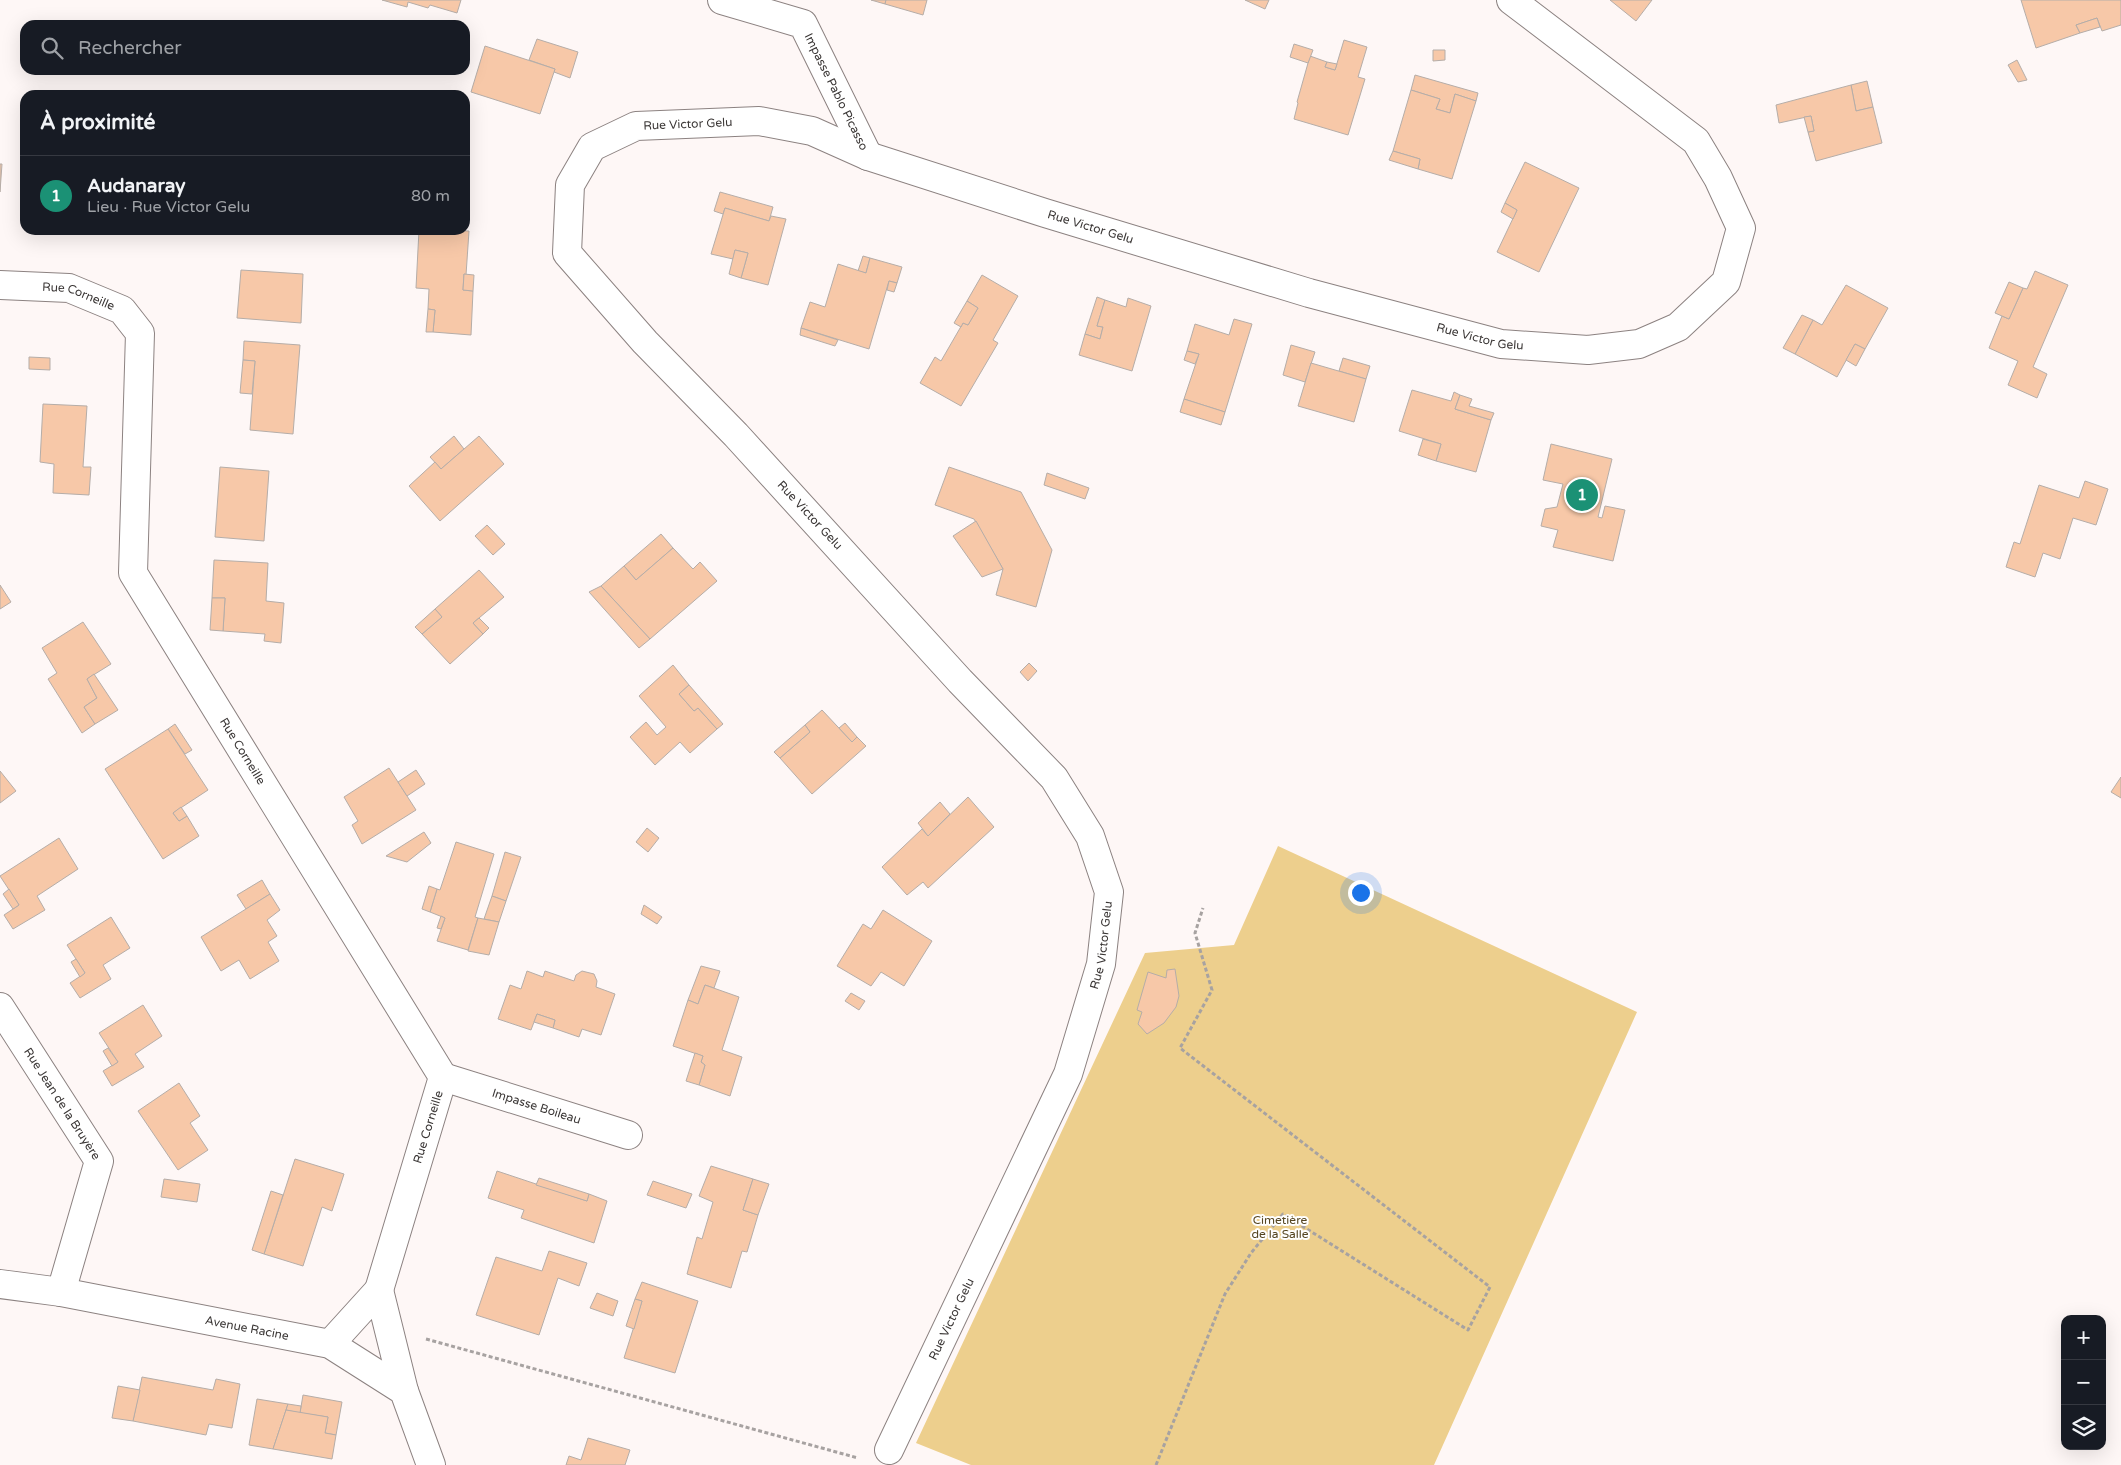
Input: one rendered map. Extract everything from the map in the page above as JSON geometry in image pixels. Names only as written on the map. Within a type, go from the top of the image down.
[{"type":"street","name":"Impasse Pablo Picasso","points":[[722,0],[803,24],[868,156]]},
{"type":"street","name":"Rue Victor Gelu","points":[[888,1450],[1068,1074],[1101,964],[1109,892],[1090,836],[1054,778],[960,681],[736,435],[645,342],[567,253],[570,185],[592,147],[636,126],[759,121],[812,131],[868,156],[1045,213],[1309,293],[1501,344],[1588,350],[1639,344],[1678,326],[1726,282],[1741,228],[1718,178],[1696,141],[1511,0]]},
{"type":"street","name":"Rue Corneille","points":[[0,285],[69,288],[122,310],[140,333],[133,573],[443,1077],[379,1290],[330,1344]]},
{"type":"street","name":"Rue Jean de la Bruyère","points":[[0,1007],[99,1161],[61,1292]]},
{"type":"street","name":"Impasse Boileau","points":[[443,1077],[628,1135]]},
{"type":"street","name":"Avenue Racine","points":[[0,1284],[61,1292],[330,1344],[404,1391]]},
{"type":"street","points":[[379,1290],[404,1391],[431,1465]]},
{"type":"path","points":[[1156,1465],[1225,1294],[1251,1253],[1283,1214],[1468,1330],[1490,1287],[1180,1048],[1212,990],[1195,933],[1203,908]]},
{"type":"path","points":[[389,1329],[860,1459],[888,1450]]},
{"type":"green space","name":"Cimetière de la Salle","points":[[1278,846],[1637,1012],[1434,1465],[971,1465],[916,1443],[1145,953],[1234,945]]},
{"type":"building","points":[[382,0],[461,0],[457,13],[430,5],[428,8],[408,2],[407,7]]},
{"type":"building","points":[[871,0],[886,0],[885,4]]},
{"type":"building","points":[[886,0],[927,0],[923,15],[885,4]]},
{"type":"building","points":[[1245,0],[1269,0],[1265,9]]},
{"type":"building","points":[[1610,0],[1652,0],[1636,21]]},
{"type":"building","points":[[2021,0],[2121,0],[2121,25],[2102,31],[2097,18],[2076,25],[2080,33],[2036,48]]},
{"type":"building","points":[[2097,18],[2100,27],[2080,33],[2076,25]]},
{"type":"building","points":[[537,39],[578,52],[570,78],[554,72],[555,69],[529,60]]},
{"type":"building","points":[[1344,40],[1367,47],[1358,77],[1365,79],[1348,135],[1294,119],[1310,56],[1327,62],[1325,67],[1335,70]]},
{"type":"building","points":[[1294,44],[1313,50],[1308,63],[1290,57]]},
{"type":"building","points":[[485,46],[555,69],[540,114],[471,92]]},
{"type":"building","points":[[1433,50],[1445,50],[1445,60],[1433,61]]},
{"type":"building","points":[[2017,60],[2027,80],[2018,82],[2008,65]]},
{"type":"building","points":[[1327,62],[1337,64],[1335,70],[1325,67]]},
{"type":"building","points":[[1415,75],[1478,93],[1476,101],[1455,94],[1450,113],[1436,109],[1440,99],[1411,90]]},
{"type":"building","points":[[1867,81],[1873,107],[1856,111],[1851,85]]},
{"type":"building","points":[[1851,85],[1856,111],[1873,107],[1882,143],[1816,161],[1808,132],[1814,131],[1811,116],[1779,123],[1776,105]]},
{"type":"building","points":[[1411,90],[1440,99],[1436,109],[1450,113],[1455,94],[1476,101],[1452,179],[1418,169],[1420,159],[1393,151]]},
{"type":"building","points":[[1811,116],[1814,131],[1808,132],[1804,117]]},
{"type":"building","points":[[1393,151],[1420,159],[1418,169],[1389,160]]},
{"type":"building","points":[[1525,162],[1579,188],[1539,272],[1497,252],[1517,210],[1505,203]]},
{"type":"building","points":[[0,164],[2,164],[0,192]]},
{"type":"building","points":[[720,192],[773,207],[769,221],[725,208],[723,214],[714,211]]},
{"type":"building","points":[[1505,203],[1517,210],[1513,219],[1501,212]]},
{"type":"building","points":[[725,208],[769,221],[771,216],[786,219],[768,285],[741,278],[748,253],[735,250],[733,259],[711,254]]},
{"type":"building","points":[[419,235],[469,235],[463,290],[473,291],[471,335],[433,332],[435,310],[428,309],[429,289],[416,288]]},
{"type":"building","points":[[735,250],[748,253],[741,278],[729,274]]},
{"type":"building","points":[[863,256],[870,258],[866,273],[858,271]]},
{"type":"building","points":[[870,258],[902,267],[897,283],[889,281],[869,349],[801,328],[810,302],[825,307],[838,264],[866,273]]},
{"type":"building","points":[[241,270],[303,274],[301,323],[237,318]]},
{"type":"building","points":[[2035,271],[2068,285],[2033,367],[2047,374],[2037,398],[2008,385],[2018,361],[1989,348],[2002,316],[2009,319],[2023,288],[2027,289]]},
{"type":"building","points":[[464,274],[474,275],[473,291],[463,290]]},
{"type":"building","points":[[982,275],[1018,296],[993,340],[998,343],[961,406],[920,383],[935,357],[941,361],[963,323],[968,325],[978,308],[967,301]]},
{"type":"building","points":[[889,281],[897,283],[894,292],[887,290]]},
{"type":"building","points":[[2009,282],[2023,288],[2009,319],[1995,313]]},
{"type":"building","points":[[1846,285],[1888,308],[1865,349],[1855,344],[1837,377],[1795,354],[1813,320],[1822,325]]},
{"type":"building","points":[[1097,297],[1105,300],[1097,326],[1103,327],[1100,339],[1085,334]]},
{"type":"building","points":[[1128,298],[1151,306],[1132,371],[1079,355],[1085,334],[1100,339],[1103,327],[1097,326],[1105,300],[1126,307]]},
{"type":"building","points":[[967,301],[978,308],[968,325],[963,323],[961,327],[954,323]]},
{"type":"building","points":[[428,309],[435,310],[433,332],[426,332]]},
{"type":"building","points":[[1802,315],[1813,320],[1795,354],[1783,348]]},
{"type":"building","points":[[1234,319],[1252,324],[1225,412],[1184,399],[1199,354],[1187,351],[1195,324],[1229,335]]},
{"type":"building","points":[[801,328],[838,340],[835,346],[800,335]]},
{"type":"building","points":[[244,341],[300,345],[293,434],[250,430],[255,361],[243,360]]},
{"type":"building","points":[[1855,344],[1865,349],[1856,366],[1846,360]]},
{"type":"building","points":[[1291,345],[1315,352],[1305,382],[1283,375]]},
{"type":"building","points":[[1187,351],[1199,354],[1195,364],[1184,360]]},
{"type":"building","points":[[29,357],[50,358],[50,370],[29,369]]},
{"type":"building","points":[[1343,358],[1370,366],[1366,379],[1339,371]]},
{"type":"building","points":[[243,360],[255,361],[252,394],[240,393]]},
{"type":"building","points":[[1311,363],[1366,379],[1354,422],[1298,406]]},
{"type":"building","points":[[1412,390],[1451,401],[1454,392],[1460,395],[1455,409],[1491,420],[1476,472],[1436,461],[1441,444],[1399,431]]},
{"type":"building","points":[[1460,395],[1472,399],[1469,406],[1494,413],[1491,420],[1455,409]]},
{"type":"building","points":[[1184,399],[1225,412],[1221,425],[1180,412]]},
{"type":"building","points":[[43,404],[87,406],[83,467],[91,467],[89,495],[53,493],[54,464],[40,462]]},
{"type":"building","points":[[454,436],[464,449],[441,469],[430,457]]},
{"type":"building","points":[[479,436],[504,464],[440,521],[409,486],[435,462],[441,469]]},
{"type":"building","points":[[1423,439],[1441,444],[1436,461],[1418,455]]},
{"type":"building","points":[[1551,444],[1612,459],[1598,517],[1602,518],[1605,506],[1625,510],[1613,561],[1553,547],[1558,530],[1541,526],[1545,509],[1557,507],[1563,484],[1543,480]]},
{"type":"building","points":[[220,467],[269,471],[264,541],[215,537]]},
{"type":"building","points":[[949,467],[1021,492],[1052,550],[1036,607],[996,595],[1003,569],[974,519],[935,505]]},
{"type":"building","points":[[1047,473],[1089,488],[1085,499],[1044,485]]},
{"type":"building","points":[[2085,481],[2108,489],[2096,525],[2073,518],[2060,559],[2043,553],[2035,577],[2006,567],[2014,542],[2020,544],[2039,485],[2079,498]]},
{"type":"building","points":[[976,521],[1003,569],[982,577],[953,536]]},
{"type":"building","points":[[487,525],[505,544],[493,555],[475,536]]},
{"type":"building","points":[[661,534],[673,548],[636,580],[624,566]]},
{"type":"building","points":[[673,548],[693,569],[700,562],[717,581],[650,639],[601,586],[624,566],[636,580]]},
{"type":"building","points":[[214,560],[268,563],[266,601],[284,603],[281,643],[264,641],[265,634],[223,631],[225,598],[212,598]]},
{"type":"building","points":[[479,570],[504,597],[473,623],[483,634],[450,664],[422,634],[442,617],[435,609]]},
{"type":"building","points":[[0,585],[11,602],[0,609]]},
{"type":"building","points":[[601,586],[650,639],[639,648],[589,592]]},
{"type":"building","points":[[212,598],[225,598],[223,631],[210,630]]},
{"type":"building","points":[[435,609],[442,617],[422,634],[415,627]]},
{"type":"building","points":[[479,618],[489,628],[483,634],[473,623]]},
{"type":"building","points":[[83,622],[111,664],[87,679],[97,698],[84,707],[95,724],[82,733],[48,679],[57,673],[42,648]]},
{"type":"building","points":[[1029,663],[1037,671],[1028,681],[1020,672]]},
{"type":"building","points":[[673,665],[689,685],[679,694],[694,711],[698,708],[717,729],[690,753],[680,742],[655,765],[630,737],[646,722],[657,735],[666,727],[639,696]]},
{"type":"building","points":[[94,674],[118,710],[95,724],[84,707],[97,698],[87,679]]},
{"type":"building","points":[[689,685],[723,724],[717,729],[698,708],[694,711],[679,694]]},
{"type":"building","points":[[822,710],[852,742],[857,737],[866,746],[812,794],[780,758],[810,732],[805,725]]},
{"type":"building","points":[[845,723],[857,737],[852,742],[839,728]]},
{"type":"building","points":[[175,724],[192,750],[185,754],[168,729]]},
{"type":"building","points":[[805,725],[810,732],[780,758],[774,752]]},
{"type":"building","points":[[168,729],[208,790],[173,813],[179,821],[187,816],[199,836],[163,859],[105,769]]},
{"type":"building","points":[[389,768],[416,810],[362,844],[352,825],[358,821],[344,797]]},
{"type":"building","points":[[416,770],[425,784],[407,796],[398,782]]},
{"type":"building","points":[[0,771],[16,791],[0,803]]},
{"type":"building","points":[[2121,777],[2121,798],[2111,792]]},
{"type":"building","points":[[968,797],[994,827],[928,888],[923,882],[907,895],[882,867],[922,829],[928,836]]},
{"type":"building","points":[[940,802],[950,814],[928,836],[918,823]]},
{"type":"building","points":[[181,807],[187,816],[179,821],[173,813]]},
{"type":"building","points":[[647,828],[659,838],[648,852],[636,842]]},
{"type":"building","points":[[424,832],[431,843],[407,862],[386,856]]},
{"type":"building","points":[[59,838],[78,869],[37,896],[45,910],[13,929],[4,915],[19,905],[0,876]]},
{"type":"building","points":[[456,842],[494,854],[475,917],[478,918],[468,950],[437,941],[445,918],[430,912],[437,889],[440,890]]},
{"type":"building","points":[[505,852],[521,857],[506,901],[492,896]]},
{"type":"building","points":[[262,880],[270,894],[246,909],[237,895]]},
{"type":"building","points":[[429,886],[437,889],[430,912],[422,909]]},
{"type":"building","points":[[9,889],[19,905],[13,909],[3,894]]},
{"type":"building","points":[[270,894],[280,910],[267,920],[277,936],[268,942],[279,961],[250,979],[239,960],[221,971],[201,937]]},
{"type":"building","points":[[492,896],[506,901],[499,922],[484,919]]},
{"type":"building","points":[[644,905],[662,917],[657,924],[641,914]]},
{"type":"building","points":[[883,910],[932,941],[904,986],[881,972],[871,986],[837,966],[863,924],[871,929]]},
{"type":"building","points":[[441,916],[445,918],[441,929],[437,928]]},
{"type":"building","points":[[111,917],[130,948],[103,965],[111,979],[80,998],[70,983],[85,973],[67,945]]},
{"type":"building","points":[[478,918],[499,922],[489,955],[468,951]]},
{"type":"building","points":[[76,959],[85,973],[80,977],[71,962]]},
{"type":"building","points":[[701,966],[720,971],[714,988],[705,985],[698,1004],[688,1000]]},
{"type":"building","points":[[1175,969],[1179,996],[1176,1007],[1164,1023],[1147,1034],[1138,1024],[1142,1012],[1137,1010],[1148,972],[1166,978],[1167,970]]},
{"type":"building","points":[[527,971],[543,977],[545,971],[574,981],[576,975],[582,971],[594,974],[597,981],[596,987],[615,994],[601,1035],[582,1029],[579,1037],[553,1028],[555,1020],[537,1014],[531,1030],[498,1019],[510,985],[521,989]]},
{"type":"building","points":[[705,985],[739,997],[722,1050],[742,1057],[730,1096],[699,1085],[705,1065],[701,1062],[703,1056],[673,1046],[688,1000],[698,1004]]},
{"type":"building","points":[[851,993],[865,1001],[859,1010],[845,1001]]},
{"type":"building","points":[[143,1005],[162,1036],[135,1054],[144,1067],[112,1086],[103,1071],[118,1062],[99,1033]]},
{"type":"building","points":[[537,1014],[555,1020],[553,1028],[534,1022]]},
{"type":"building","points":[[108,1048],[118,1062],[112,1066],[103,1051]]},
{"type":"building","points":[[695,1053],[703,1056],[701,1062],[705,1065],[699,1085],[686,1081]]},
{"type":"building","points":[[179,1083],[200,1116],[190,1123],[208,1150],[178,1170],[138,1111]]},
{"type":"building","points":[[295,1159],[344,1174],[332,1211],[322,1207],[303,1266],[264,1254]]},
{"type":"building","points":[[711,1166],[753,1179],[743,1210],[758,1215],[747,1252],[742,1251],[731,1288],[687,1274],[697,1237],[702,1239],[713,1202],[699,1196]]},
{"type":"building","points":[[497,1171],[587,1201],[589,1194],[607,1201],[594,1243],[521,1218],[524,1210],[488,1198]]},
{"type":"building","points":[[539,1178],[589,1194],[587,1201],[536,1185]]},
{"type":"building","points":[[164,1179],[200,1184],[197,1202],[161,1197]]},
{"type":"building","points":[[753,1179],[769,1184],[758,1215],[743,1210]]},
{"type":"building","points":[[653,1181],[692,1194],[686,1208],[647,1195]]},
{"type":"building","points":[[271,1191],[283,1195],[264,1254],[252,1250]]},
{"type":"building","points":[[549,1251],[587,1263],[579,1286],[558,1278],[539,1335],[476,1315],[496,1257],[542,1271]]},
{"type":"building","points":[[642,1282],[698,1301],[675,1373],[624,1358],[642,1301],[635,1299]]},
{"type":"building","points":[[597,1293],[618,1301],[613,1316],[590,1308]]},
{"type":"building","points":[[635,1299],[642,1301],[634,1329],[626,1326]]},
{"type":"building","points":[[142,1377],[213,1390],[216,1379],[240,1384],[232,1428],[209,1424],[206,1435],[133,1421]]},
{"type":"building","points":[[118,1386],[140,1390],[133,1421],[112,1418]]},
{"type":"building","points":[[303,1395],[342,1402],[336,1435],[325,1433],[328,1417],[300,1413]]},
{"type":"building","points":[[257,1399],[288,1404],[273,1449],[249,1445]]},
{"type":"building","points":[[288,1404],[301,1406],[300,1413],[286,1410]]},
{"type":"building","points":[[286,1410],[328,1417],[325,1433],[336,1435],[332,1459],[273,1449]]},
{"type":"building","points":[[588,1438],[630,1450],[625,1465],[566,1465],[569,1456],[581,1460]]},
{"type":"place","name":"Audanaray","points":[[1582,495]]}]
